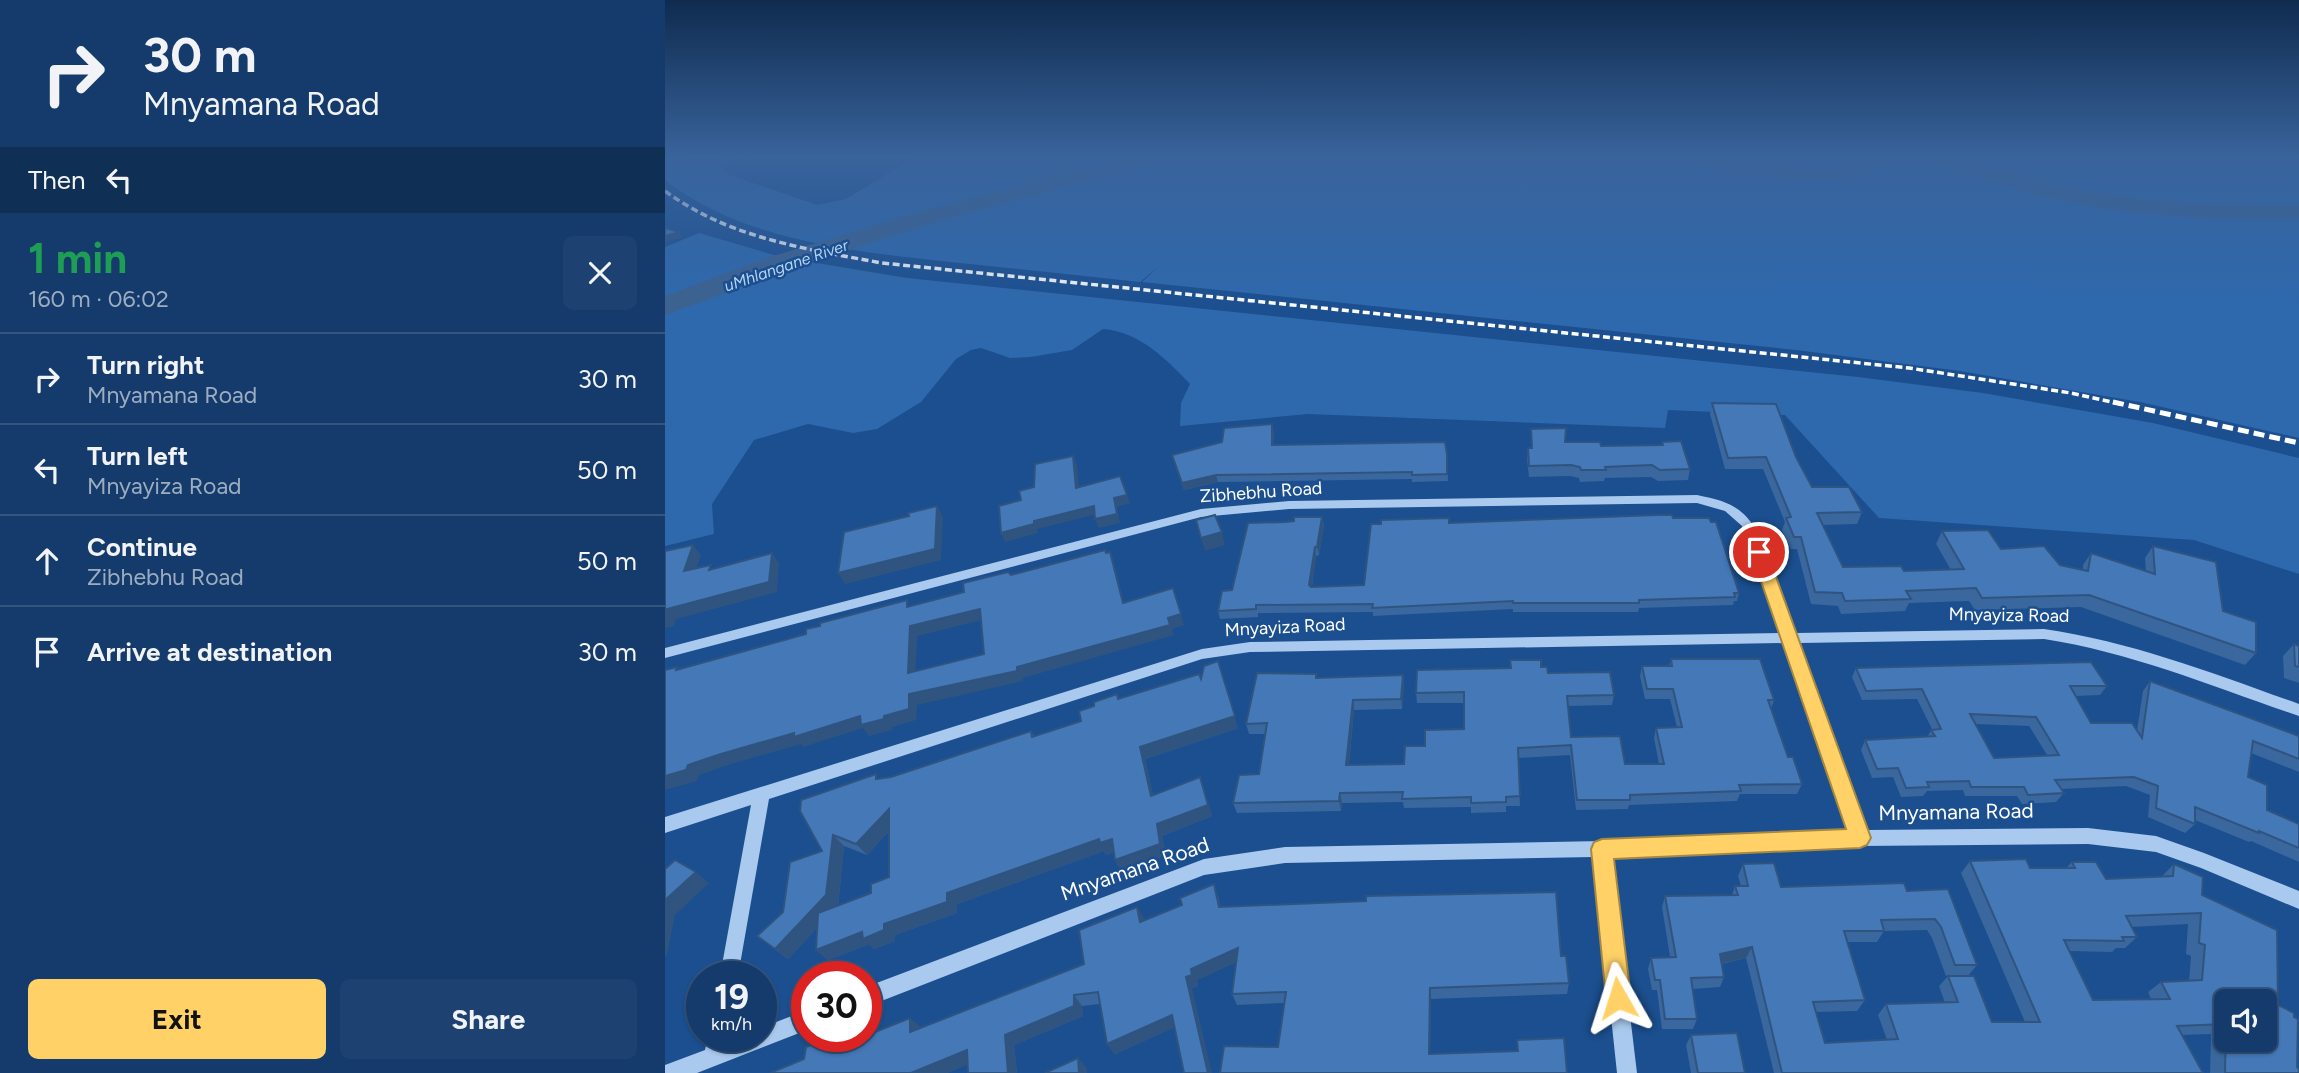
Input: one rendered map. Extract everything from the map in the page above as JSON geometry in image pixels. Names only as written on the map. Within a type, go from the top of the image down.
[{"type":"street","name":"Zibhebhu Road","points":[[665,653],[1201,513],[1289,505],[1482,500],[1675,498],[1697,499],[1728,506],[1742,515],[1751,531],[1791,637]]},
{"type":"street","name":"Mnyayiza Road","points":[[665,825],[1179,661],[1222,650],[1263,647],[2005,633],[2079,638],[2124,649],[2299,710]]},
{"type":"street","points":[[1791,637],[1860,838]]},
{"type":"street","points":[[732,961],[761,796]]},
{"type":"street","name":"Mnyamana Road","points":[[882,991],[1204,867],[1285,855],[1602,849],[1860,838],[2049,835],[2122,838],[2156,844],[2299,900]]},
{"type":"street","points":[[1602,849],[1626,1073]]},
{"type":"street","points":[[671,1073],[706,1052]]},
{"type":"shaded area","points":[[706,206],[2299,206],[2299,438],[2140,402],[1960,371],[1796,350],[1142,282],[1158,267],[1140,282],[931,260],[811,242],[733,219]]},
{"type":"shaded area","points":[[699,233],[781,257],[907,278],[1858,377],[1983,393],[2153,423],[2299,458],[2299,574],[2194,540],[1879,518],[1785,415],[1668,410],[1665,428],[1308,414],[1180,426],[1181,403],[1190,384],[1162,356],[1140,341],[1129,335],[1103,329],[1072,350],[1031,357],[1010,358],[981,348],[971,350],[956,359],[921,402],[877,429],[853,433],[808,424],[754,440],[712,504],[714,534],[665,546],[665,247]]},
{"type":"building","points":[[665,228],[679,232],[665,236]]},
{"type":"building","points":[[1712,403],[1776,404],[1796,457],[1812,487],[1849,487],[1862,512],[1817,513],[1843,567],[1901,566],[1904,571],[1964,569],[1942,531],[1988,530],[2001,549],[2044,546],[2060,565],[2088,571],[2091,553],[2155,574],[2153,546],[2216,562],[2223,611],[2256,622],[2256,653],[2089,595],[1982,598],[1976,588],[1906,591],[1911,599],[1845,601],[1842,593],[1815,592],[1801,537],[1794,537],[1786,518],[1791,517],[1766,457],[1728,458]]},
{"type":"building","points":[[1272,424],[1272,445],[1445,442],[1447,474],[1412,475],[1412,472],[1216,475],[1182,483],[1172,455],[1222,442],[1224,428]]},
{"type":"building","points":[[1566,428],[1565,442],[1600,442],[1601,446],[1663,445],[1662,442],[1681,441],[1690,469],[1660,470],[1652,465],[1605,467],[1606,470],[1581,470],[1580,467],[1571,465],[1529,466],[1531,429]]},
{"type":"building","points":[[1073,456],[1076,488],[1120,476],[1127,495],[1114,498],[1117,514],[1095,519],[1094,506],[1034,521],[1034,524],[1001,533],[999,506],[1021,500],[1019,491],[1034,487],[1035,464]]},
{"type":"building","points":[[937,506],[935,549],[838,573],[844,532]]},
{"type":"building","points":[[1215,515],[1222,532],[1201,538],[1196,520]]},
{"type":"building","points":[[1657,515],[1709,518],[1711,522],[1716,522],[1739,593],[1734,593],[1735,597],[1639,600],[1639,603],[1513,601],[1372,608],[1373,604],[1256,605],[1256,609],[1218,611],[1222,591],[1232,590],[1248,523],[1294,521],[1294,517],[1322,517],[1309,585],[1311,587],[1364,585],[1371,524],[1381,524],[1381,520],[1449,518],[1449,523]]},
{"type":"building","points":[[693,545],[684,571],[711,565],[709,570],[772,553],[769,582],[667,609],[665,614],[665,551]]},
{"type":"building","points":[[1105,550],[1106,553],[1110,552],[1123,603],[1173,588],[1181,614],[1168,618],[1170,625],[1017,667],[1017,671],[909,694],[909,709],[884,716],[884,719],[861,725],[860,716],[794,737],[794,733],[688,765],[686,770],[665,776],[665,670],[677,667],[676,670],[806,634],[806,629],[820,626],[820,623],[907,600],[907,607],[964,592],[963,583],[1008,572],[1011,575]],"holes":[[[980,609],[984,654],[908,673],[910,626]]]},
{"type":"building","points":[[2294,644],[2299,646],[2299,667],[2295,666]]},
{"type":"building","points":[[1671,659],[1760,659],[1774,700],[1768,700],[1788,757],[1793,757],[1802,784],[1739,785],[1741,791],[1630,795],[1630,800],[1577,800],[1571,745],[1518,748],[1520,796],[1506,797],[1506,802],[1471,803],[1471,797],[1402,799],[1403,792],[1340,793],[1339,801],[1233,803],[1239,775],[1259,774],[1267,723],[1246,724],[1257,673],[1316,674],[1316,678],[1403,675],[1401,699],[1353,700],[1346,765],[1404,764],[1405,746],[1425,746],[1425,730],[1464,729],[1464,692],[1416,693],[1417,670],[1511,668],[1510,660],[1541,660],[1541,667],[1547,667],[1548,673],[1610,672],[1614,695],[1567,696],[1571,737],[1620,736],[1625,764],[1664,764],[1656,728],[1682,727],[1673,689],[1647,689],[1642,666],[1672,666]]},
{"type":"building","points":[[1218,661],[1235,716],[1140,747],[1151,796],[1200,777],[1208,805],[1157,824],[1160,844],[1115,860],[1112,839],[1100,843],[1099,839],[947,893],[947,902],[884,924],[884,930],[863,939],[862,932],[816,950],[818,913],[871,893],[871,884],[889,877],[889,809],[856,844],[833,835],[826,895],[775,949],[757,936],[783,912],[790,862],[822,851],[800,811],[801,800],[876,774],[876,779],[891,777],[1031,731],[1032,737],[1081,721],[1079,711],[1094,706],[1094,702],[1117,694],[1118,699],[1199,674],[1201,679],[1204,666]]},
{"type":"building","points":[[2091,662],[2107,686],[2070,686],[2091,723],[2132,723],[2142,738],[2150,681],[2299,736],[2299,759],[2253,741],[2248,777],[2267,785],[2267,810],[2299,824],[2299,848],[2195,807],[2195,824],[2156,808],[2158,786],[2134,777],[2055,780],[2064,793],[2028,795],[2024,787],[1971,787],[1969,781],[1927,782],[1929,787],[1906,788],[1898,768],[1877,769],[1865,740],[1935,736],[1931,730],[1941,729],[1922,689],[1866,691],[1856,668]],"holes":[[[1970,714],[2036,717],[2059,755],[1994,758]]]},
{"type":"building","points":[[2026,859],[2030,868],[2075,868],[2072,862],[2096,862],[2106,879],[2173,876],[2174,864],[2203,877],[2202,895],[2277,930],[2278,1005],[2294,1013],[2294,1017],[2298,1019],[2299,1073],[2225,1073],[2225,1052],[2277,1052],[2277,989],[2214,989],[2214,1024],[2177,1026],[2203,1073],[1782,1073],[1752,947],[1720,954],[1724,977],[1691,978],[1697,1019],[1665,1019],[1660,980],[1655,980],[1651,958],[1676,957],[1665,896],[1738,895],[1735,886],[1748,886],[1743,864],[1774,863],[1781,887],[1904,883],[1907,891],[1948,889],[1977,965],[1955,965],[1941,927],[1935,919],[1881,920],[1884,931],[1844,931],[1865,1000],[1813,1002],[1825,1043],[1898,1039],[1886,1004],[1958,1002],[1948,976],[1974,976],[1992,1022],[2040,1022],[1970,861]],"holes":[[[2201,913],[2199,943],[2205,945],[2202,980],[2161,982],[2170,999],[2093,1000],[2064,940],[2124,941],[2122,937],[2137,937],[2126,916]]]},
{"type":"building","points":[[675,860],[696,872],[665,900],[665,869]]},
{"type":"building","points":[[1214,884],[1219,907],[1366,901],[1366,896],[1556,892],[1561,956],[1566,956],[1569,983],[1430,988],[1429,1054],[1518,1051],[1517,1040],[1564,1038],[1567,1073],[1220,1073],[1224,1046],[1278,1047],[1286,992],[1232,994],[1238,948],[1191,969],[1192,975],[1186,977],[1208,1073],[1184,1073],[1172,1015],[1107,1044],[1098,992],[1074,995],[1074,1006],[1005,1035],[1008,1073],[968,1073],[967,1050],[911,1073],[770,1073],[804,1059],[805,1052],[882,1052],[882,1029],[910,1018],[910,1032],[1084,964],[1079,930],[1137,907],[1140,922],[1182,905],[1180,898]]},
{"type":"building","points":[[1737,1033],[1745,1073],[1698,1073],[1691,1035]]},
{"type":"building","points":[[1078,1058],[1079,1073],[1045,1073]]},
{"type":"waterway","name":"uMhlangane River","points":[[665,306],[777,264],[970,206]]},
{"type":"waterway","name":"uMhlangane River","points":[[2139,206],[2202,211],[2299,212]]},
{"type":"railway","points":[[689,206],[715,220],[769,239],[882,263],[1909,368],[2071,393],[2121,404]]},
{"type":"railway","points":[[2113,402],[2299,443]]},
{"type":"route","points":[[1618,998],[1602,849],[1860,838],[1759,552]]}]
